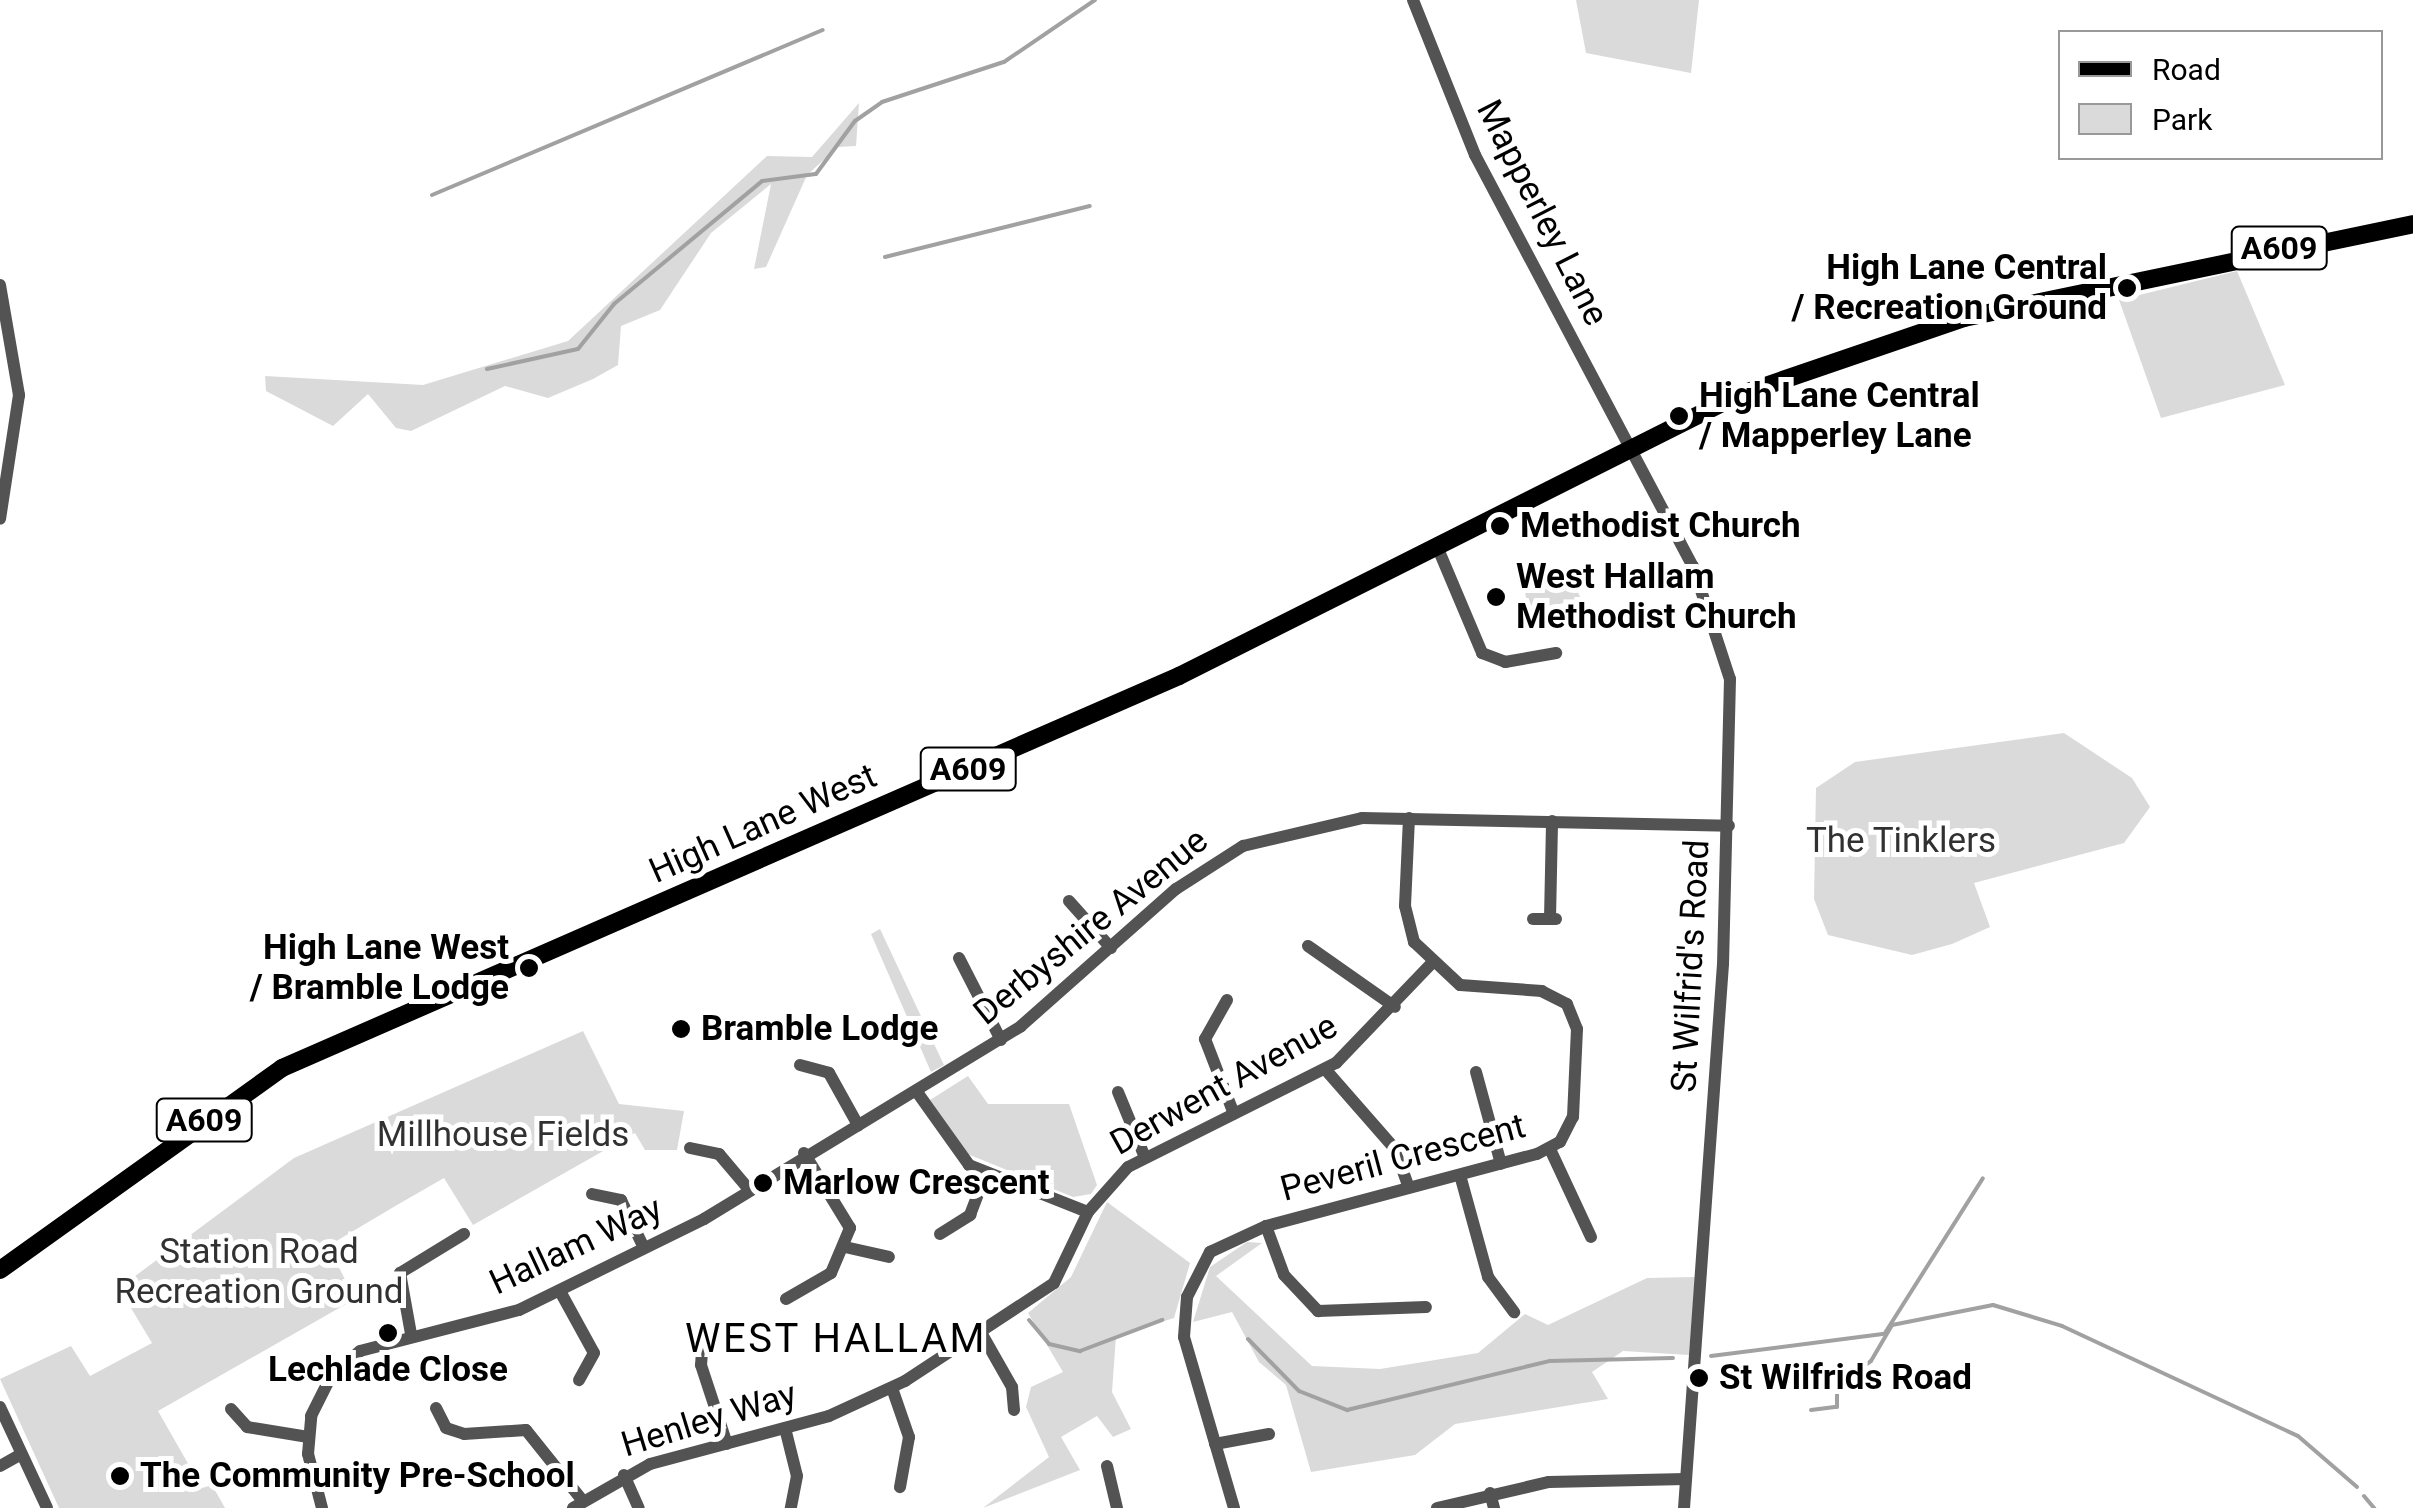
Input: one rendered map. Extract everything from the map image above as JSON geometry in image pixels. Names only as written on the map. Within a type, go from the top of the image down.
[{"type":"main road","name":"A609","points":[[1631,448],[1886,339],[2413,224]]},
{"type":"main road","name":"High Lane West","points":[[0,1270],[282,1068],[1179,676],[1439,551],[1631,448]]},
{"type":"street","name":"Mapperley Lane","points":[[1413,0],[1475,155],[1631,448]]},
{"type":"street","points":[[0,285],[19,407],[0,519]]},
{"type":"street","name":"St Wilfrid's Road","points":[[1631,448],[1722,640],[1733,710],[1730,826],[1684,1508]]},
{"type":"street","points":[[1439,551],[1477,648],[1495,661],[1520,653],[1556,652]]},
{"type":"street","points":[[1409,818],[1406,913],[1430,965]]},
{"type":"street","name":"Derbyshire Avenue","points":[[917,1092],[1001,1040],[1176,889],[1254,841],[1317,822],[1409,818],[1730,826]]},
{"type":"street","points":[[1533,919],[1553,919],[1552,821]]},
{"type":"street","points":[[1069,901],[1080,923],[1111,948]]},
{"type":"street","points":[[1308,946],[1396,1007]]},
{"type":"street","points":[[959,958],[1001,1040]]},
{"type":"street","name":"Derwent Avenue","points":[[1088,1212],[1144,1155],[1325,1070],[1396,1007],[1430,965]]},
{"type":"street","name":"Peveril Crescent","points":[[1234,1508],[1184,1337],[1187,1296],[1210,1252],[1266,1226],[1550,1149],[1573,1116],[1571,1010],[1542,991],[1467,988],[1430,965]]},
{"type":"street","points":[[1227,1000],[1205,1039],[1234,1114]]},
{"type":"street","points":[[800,1066],[817,1064],[833,1077],[858,1124]]},
{"type":"street","points":[[1325,1070],[1398,1154],[1409,1188]]},
{"type":"street","points":[[1476,1072],[1475,1088],[1500,1164]]},
{"type":"street","points":[[917,1092],[952,1150],[986,1173],[1088,1212]]},
{"type":"street","name":"Hallam Way","points":[[308,1437],[338,1369],[370,1345],[561,1293],[917,1092]]},
{"type":"street","points":[[1118,1092],[1144,1155]]},
{"type":"street","points":[[690,1148],[718,1154],[746,1187]]},
{"type":"street","points":[[1550,1149],[1591,1237]]},
{"type":"street","points":[[786,1299],[831,1273],[845,1247],[846,1212],[804,1153]]},
{"type":"street","points":[[940,1234],[970,1215],[986,1173]]},
{"type":"street","points":[[1460,1175],[1487,1274],[1506,1292],[1514,1312]]},
{"type":"street","points":[[598,1188],[624,1203],[644,1248]]},
{"type":"street","name":"Henley Way","points":[[578,1504],[624,1475],[785,1428],[892,1388],[1054,1283],[1088,1212]]},
{"type":"street","points":[[1266,1226],[1284,1276],[1318,1310],[1407,1315],[1426,1307]]},
{"type":"street","points":[[411,1334],[395,1272],[464,1234]]},
{"type":"street","points":[[845,1247],[889,1257]]},
{"type":"street","points":[[561,1293],[599,1360],[579,1380]]},
{"type":"street","points":[[979,1329],[1017,1402]]},
{"type":"street","points":[[698,1344],[726,1444]]},
{"type":"street","points":[[892,1388],[910,1437],[906,1480]]},
{"type":"street","points":[[0,1407],[47,1508]]},
{"type":"street","points":[[436,1408],[440,1427],[471,1435],[517,1422],[537,1440],[578,1504]]},
{"type":"street","points":[[233,1418],[308,1437],[322,1508]]},
{"type":"street","points":[[785,1428],[797,1476],[790,1508]]},
{"type":"street","points":[[1215,1444],[1271,1431],[1275,1448]]},
{"type":"street","points":[[0,1466],[20,1454]]},
{"type":"street","points":[[1107,1466],[1105,1489],[1117,1508]]},
{"type":"street","points":[[624,1475],[639,1508]]},
{"type":"street","points":[[1437,1508],[1490,1493],[1686,1479]]},
{"type":"street","points":[[1490,1493],[1494,1508]]},
{"type":"green space","points":[[1576,0],[1699,0],[1691,73],[1586,53]]},
{"type":"green space","points":[[859,103],[856,146],[838,147],[807,175],[766,267],[754,269],[771,184],[711,233],[660,310],[621,326],[618,365],[593,379],[548,398],[505,386],[411,431],[396,428],[368,394],[333,426],[266,391],[265,376],[423,385],[568,341],[767,156],[812,157]]},
{"type":"green space","points":[[2237,271],[2285,385],[2161,418],[2119,300]]},
{"type":"green space","points":[[1569,572],[1581,599],[1529,611],[1524,588],[1548,589],[1546,577]]},
{"type":"green space","name":"The Tinklers","points":[[2064,733],[2132,778],[2150,807],[2124,843],[1974,883],[1990,927],[1952,944],[1912,955],[1828,935],[1814,899],[1816,788],[1855,762]]},
{"type":"green space","points":[[880,929],[944,1065],[931,1072],[871,934]]},
{"type":"green space","name":"Station Road Recreation Ground","points":[[583,1031],[619,1104],[684,1111],[677,1150],[645,1150],[635,1133],[473,1225],[444,1178],[397,1205],[328,1246],[355,1299],[158,1411],[202,1488],[212,1485],[225,1508],[59,1508],[0,1379],[71,1346],[90,1376],[152,1343],[119,1288],[294,1158]]},
{"type":"green space","points":[[968,1076],[988,1104],[1069,1104],[1097,1185],[1091,1194],[1073,1197],[965,1153],[930,1100]]},
{"type":"green space","points":[[1107,1202],[1190,1263],[1174,1318],[1116,1336],[1112,1392],[1131,1429],[1113,1437],[1097,1416],[1061,1437],[1080,1470],[983,1508],[1049,1457],[1026,1407],[1031,1387],[1063,1372],[1028,1313],[1071,1277]]},
{"type":"green space","points":[[1247,1242],[1262,1243],[1216,1276],[1312,1366],[1380,1369],[1478,1353],[1525,1314],[1548,1325],[1647,1278],[1695,1277],[1689,1355],[1623,1351],[1592,1372],[1608,1399],[1455,1424],[1415,1455],[1311,1472],[1286,1385],[1259,1362],[1232,1312],[1193,1322],[1210,1267]]},
{"type":"waterway","points":[[487,369],[578,349],[614,304],[762,181],[816,174],[855,121],[882,102],[1004,62],[1095,0]]},
{"type":"waterway","points":[[432,195],[823,30]]},
{"type":"waterway","points":[[885,257],[1090,206]]},
{"type":"waterway","points":[[1885,1333],[1983,1178]]},
{"type":"waterway","points":[[1811,1410],[1837,1407],[1837,1386],[1871,1361],[1892,1325],[1993,1305],[2062,1326],[2298,1436],[2357,1487]]},
{"type":"waterway","points":[[1029,1320],[1049,1344],[1080,1351],[1162,1320]]},
{"type":"waterway","points":[[1711,1356],[1883,1334]]},
{"type":"waterway","points":[[1248,1339],[1299,1391],[1347,1410],[1550,1361],[1673,1358]]},
{"type":"waterway","points":[[2364,1496],[2374,1508]]},
{"type":"place","name":"High Lane Central / Recreation Ground","points":[[2127,288]]},
{"type":"place","name":"High Lane Central / Mapperley Lane","points":[[1679,416]]},
{"type":"place","name":"Methodist Church","points":[[1500,526]]},
{"type":"place","name":"West Hallam Methodist Church","points":[[1496,597]]},
{"type":"place","name":"High Lane West / Bramble Lodge","points":[[529,968]]},
{"type":"place","name":"Bramble Lodge","points":[[681,1029]]},
{"type":"place","name":"Marlow Crescent","points":[[763,1183]]},
{"type":"place","name":"Lechlade Close","points":[[388,1333]]},
{"type":"place","name":"St Wilfrids Road","points":[[1699,1378]]},
{"type":"place","name":"The Community Pre-School","points":[[120,1476]]},
{"type":"district","name":"WEST HALLAM","points":[[836,1339]]},
{"type":"park label","name":"Millhouse Fields","points":[[503,1135]]}]
